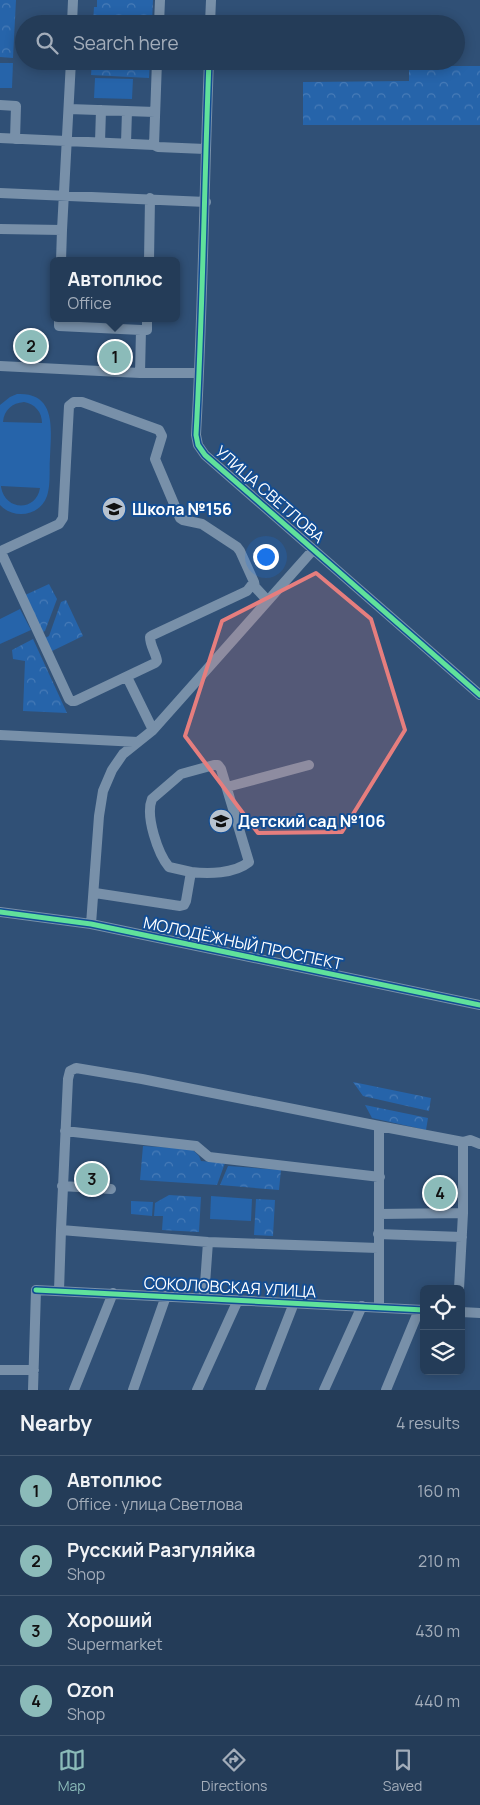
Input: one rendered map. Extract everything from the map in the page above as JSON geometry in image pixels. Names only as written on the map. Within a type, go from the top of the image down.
[{"type":"street","points":[[72,15],[73,0]]},
{"type":"street","points":[[159,15],[160,0]]},
{"type":"street","points":[[210,15],[211,0]]},
{"type":"street","points":[[61,257],[70,70]]},
{"type":"street","points":[[154,144],[157,70]]},
{"type":"street","name":"УЛИЦА СВЕТЛОВА","points":[[209,70],[205,149],[206,202],[196,435],[198,445],[205,455],[480,695]]},
{"type":"street","points":[[0,105],[16,106],[15,139]]},
{"type":"street","points":[[69,108],[155,112]]},
{"type":"street","points":[[100,142],[102,110]]},
{"type":"street","points":[[126,143],[127,111]]},
{"type":"street","points":[[0,138],[154,144],[158,147],[205,149]]},
{"type":"street","points":[[0,193],[64,194],[206,202]]},
{"type":"street","points":[[149,257],[150,198]]},
{"type":"street","points":[[0,229],[62,230]]},
{"type":"street","points":[[59,322],[59,326],[141,330],[147,330],[148,322]]},
{"type":"street","points":[[140,373],[141,330]]},
{"type":"street","points":[[0,366],[140,373],[200,373]]},
{"type":"street","points":[[254,582],[247,591],[152,635],[150,642],[157,661],[75,701],[69,699],[2,554],[3,550],[59,524],[63,518],[69,406],[74,402],[82,402],[159,430],[162,436],[155,459],[180,518],[202,524],[237,547],[254,582],[255,587],[267,600]]},
{"type":"street","points":[[91,924],[95,893],[99,816],[103,791],[112,770],[123,754],[153,730],[313,550]]},
{"type":"street","points":[[127,677],[153,730]]},
{"type":"street","points":[[0,735],[138,742]]},
{"type":"street","points":[[218,765],[227,787],[248,862],[241,867],[212,874],[191,872],[169,867],[158,849],[151,821],[151,800],[181,774],[218,765]]},
{"type":"street","points":[[227,787],[309,765]]},
{"type":"street","points":[[95,893],[180,906],[184,905],[186,901],[191,872]]},
{"type":"street","name":"МОЛОДЁЖНЫЙ ПРОСПЕКТ","points":[[0,912],[91,924],[480,1005]]},
{"type":"street","points":[[59,1291],[68,1079],[70,1071],[76,1068],[142,1079],[463,1142],[470,1140],[480,1144]]},
{"type":"street","points":[[379,1126],[379,1308]]},
{"type":"street","points":[[65,1132],[196,1146],[209,1157],[380,1177]]},
{"type":"street","points":[[459,1285],[462,1237],[463,1142]]},
{"type":"street","points":[[62,1186],[111,1189]]},
{"type":"street","points":[[379,1214],[462,1214]]},
{"type":"street","points":[[61,1230],[208,1242],[378,1248]]},
{"type":"street","points":[[378,1234],[462,1237]]},
{"type":"street","points":[[204,1298],[208,1242]]},
{"type":"street","name":"СОКОЛОВСКАЯ УЛИЦА","points":[[34,1370],[36,1290],[420,1310]]},
{"type":"street","points":[[74,1390],[113,1293]]},
{"type":"street","points":[[133,1390],[166,1296]]},
{"type":"street","points":[[197,1390],[238,1300]]},
{"type":"street","points":[[260,1390],[294,1303]]},
{"type":"street","points":[[324,1390],[362,1306]]},
{"type":"street","points":[[386,1390],[420,1312]]},
{"type":"street","points":[[465,1312],[480,1313]]},
{"type":"street","points":[[0,1370],[34,1370],[33,1390]]},
{"type":"highlighted area","points":[[316,573],[371,619],[405,730],[342,832],[258,833],[185,736],[222,621]]},
{"type":"green space","points":[[0,0],[16,0],[13,58],[0,57]]},
{"type":"green space","points":[[97,0],[153,0],[152,15],[94,15],[94,7],[97,7]]},
{"type":"green space","points":[[0,63],[13,63],[12,88],[0,88]]},
{"type":"green space","points":[[465,66],[480,66],[480,125],[303,125],[303,82],[409,81],[409,70],[465,70]]},
{"type":"green space","points":[[91,70],[149,70],[149,78],[91,75]]},
{"type":"green space","points":[[95,78],[133,79],[132,99],[94,98]]},
{"type":"green space","points":[[17,394],[30,395],[39,399],[45,406],[51,425],[47,496],[39,508],[26,514],[12,513],[0,505],[0,405]],"holes":[[[24,402],[37,409],[41,415],[42,423],[3,422],[9,408]],[[1,486],[40,488],[37,496],[27,505],[14,504],[8,501]]]},
{"type":"green space","points":[[49,584],[57,599],[45,631],[41,633],[23,596]]},
{"type":"green space","points":[[66,600],[83,636],[50,652],[43,639],[49,636],[61,602]]},
{"type":"green space","points":[[20,609],[31,630],[0,644],[0,619]]},
{"type":"green space","points":[[33,639],[67,713],[23,711],[25,661],[13,659],[12,650]]},
{"type":"green space","points":[[353,1082],[431,1098],[429,1111],[363,1096]]},
{"type":"green space","points":[[365,1105],[428,1118],[426,1130],[372,1118]]},
{"type":"green space","points":[[143,1146],[192,1149],[201,1161],[225,1163],[217,1185],[140,1180]]},
{"type":"green space","points":[[228,1166],[281,1170],[279,1190],[220,1185]]},
{"type":"green space","points":[[169,1195],[201,1197],[199,1232],[162,1230],[163,1216],[154,1216],[155,1203]]},
{"type":"green space","points":[[211,1196],[252,1199],[251,1221],[210,1219]]},
{"type":"green space","points":[[256,1199],[275,1200],[273,1236],[254,1235]]},
{"type":"green space","points":[[131,1201],[153,1202],[152,1216],[131,1214]]},
{"type":"cycle path","points":[[209,70],[196,435],[198,445],[205,455],[480,695]]},
{"type":"cycle path","points":[[0,912],[91,924],[480,1005]]},
{"type":"cycle path","points":[[36,1290],[420,1310]]},
{"type":"place","name":"Русский Разгуляйка","points":[[31,346]]},
{"type":"place","name":"Автоплюс","points":[[115,357]]},
{"type":"place","name":"Школа №156","points":[[114,509]]},
{"type":"place","name":"Детский сад №106","points":[[221,821]]},
{"type":"place","name":"Хороший","points":[[92,1179]]},
{"type":"place","name":"Ozon","points":[[440,1193]]}]
